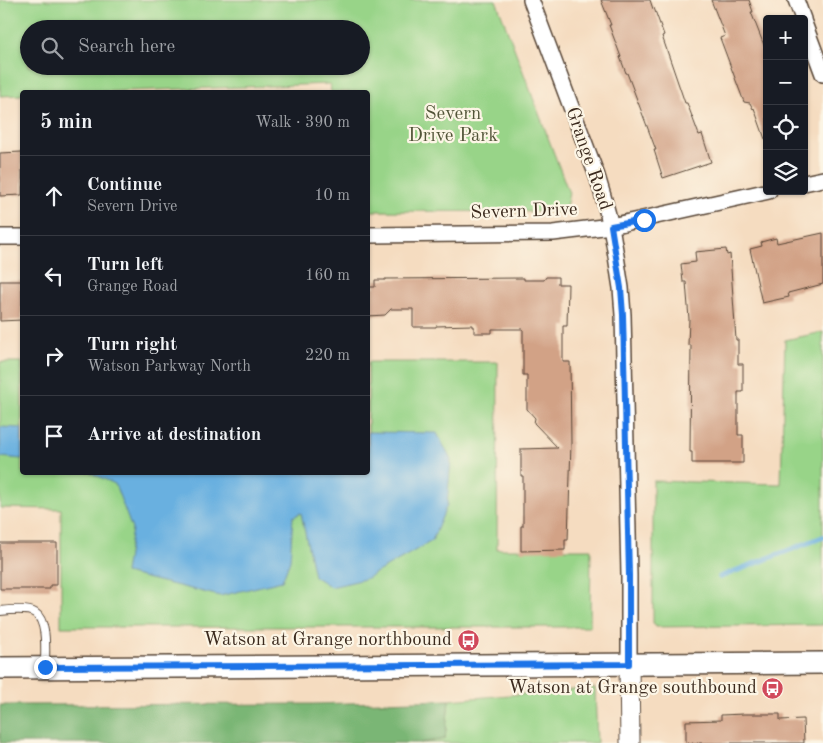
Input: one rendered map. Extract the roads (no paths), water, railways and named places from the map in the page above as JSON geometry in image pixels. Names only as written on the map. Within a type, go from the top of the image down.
[{"type":"main road","points":[[0,668],[823,663]]},
{"type":"street","name":"Grange Road","points":[[530,0],[597,176],[611,226],[621,288],[629,575],[630,743]]},
{"type":"street","points":[[796,0],[802,15]]},
{"type":"street","points":[[808,34],[823,74]]},
{"type":"street","points":[[808,183],[823,179]]},
{"type":"street","name":"Severn Drive","points":[[370,235],[553,233],[611,226],[763,192]]},
{"type":"street","points":[[0,237],[20,237]]},
{"type":"lane","points":[[0,611],[22,610],[34,612],[40,618],[44,627],[45,667]]},
{"type":"water","points":[[0,427],[20,428],[20,459],[0,457]]},
{"type":"water","points":[[370,432],[437,433],[451,460],[447,505],[432,541],[365,579],[331,587],[314,576],[301,513],[293,517],[290,560],[282,581],[220,596],[125,573],[132,529],[115,484],[95,475],[370,475]]},
{"type":"waterway","points":[[720,577],[823,537]]},
{"type":"place","name":"Watson at Grange northbound","points":[[468,640]]},
{"type":"place","name":"Watson at Grange southbound","points":[[773,688]]},
{"type":"park label","name":"Severn Drive Park","points":[[453,125]]}]
